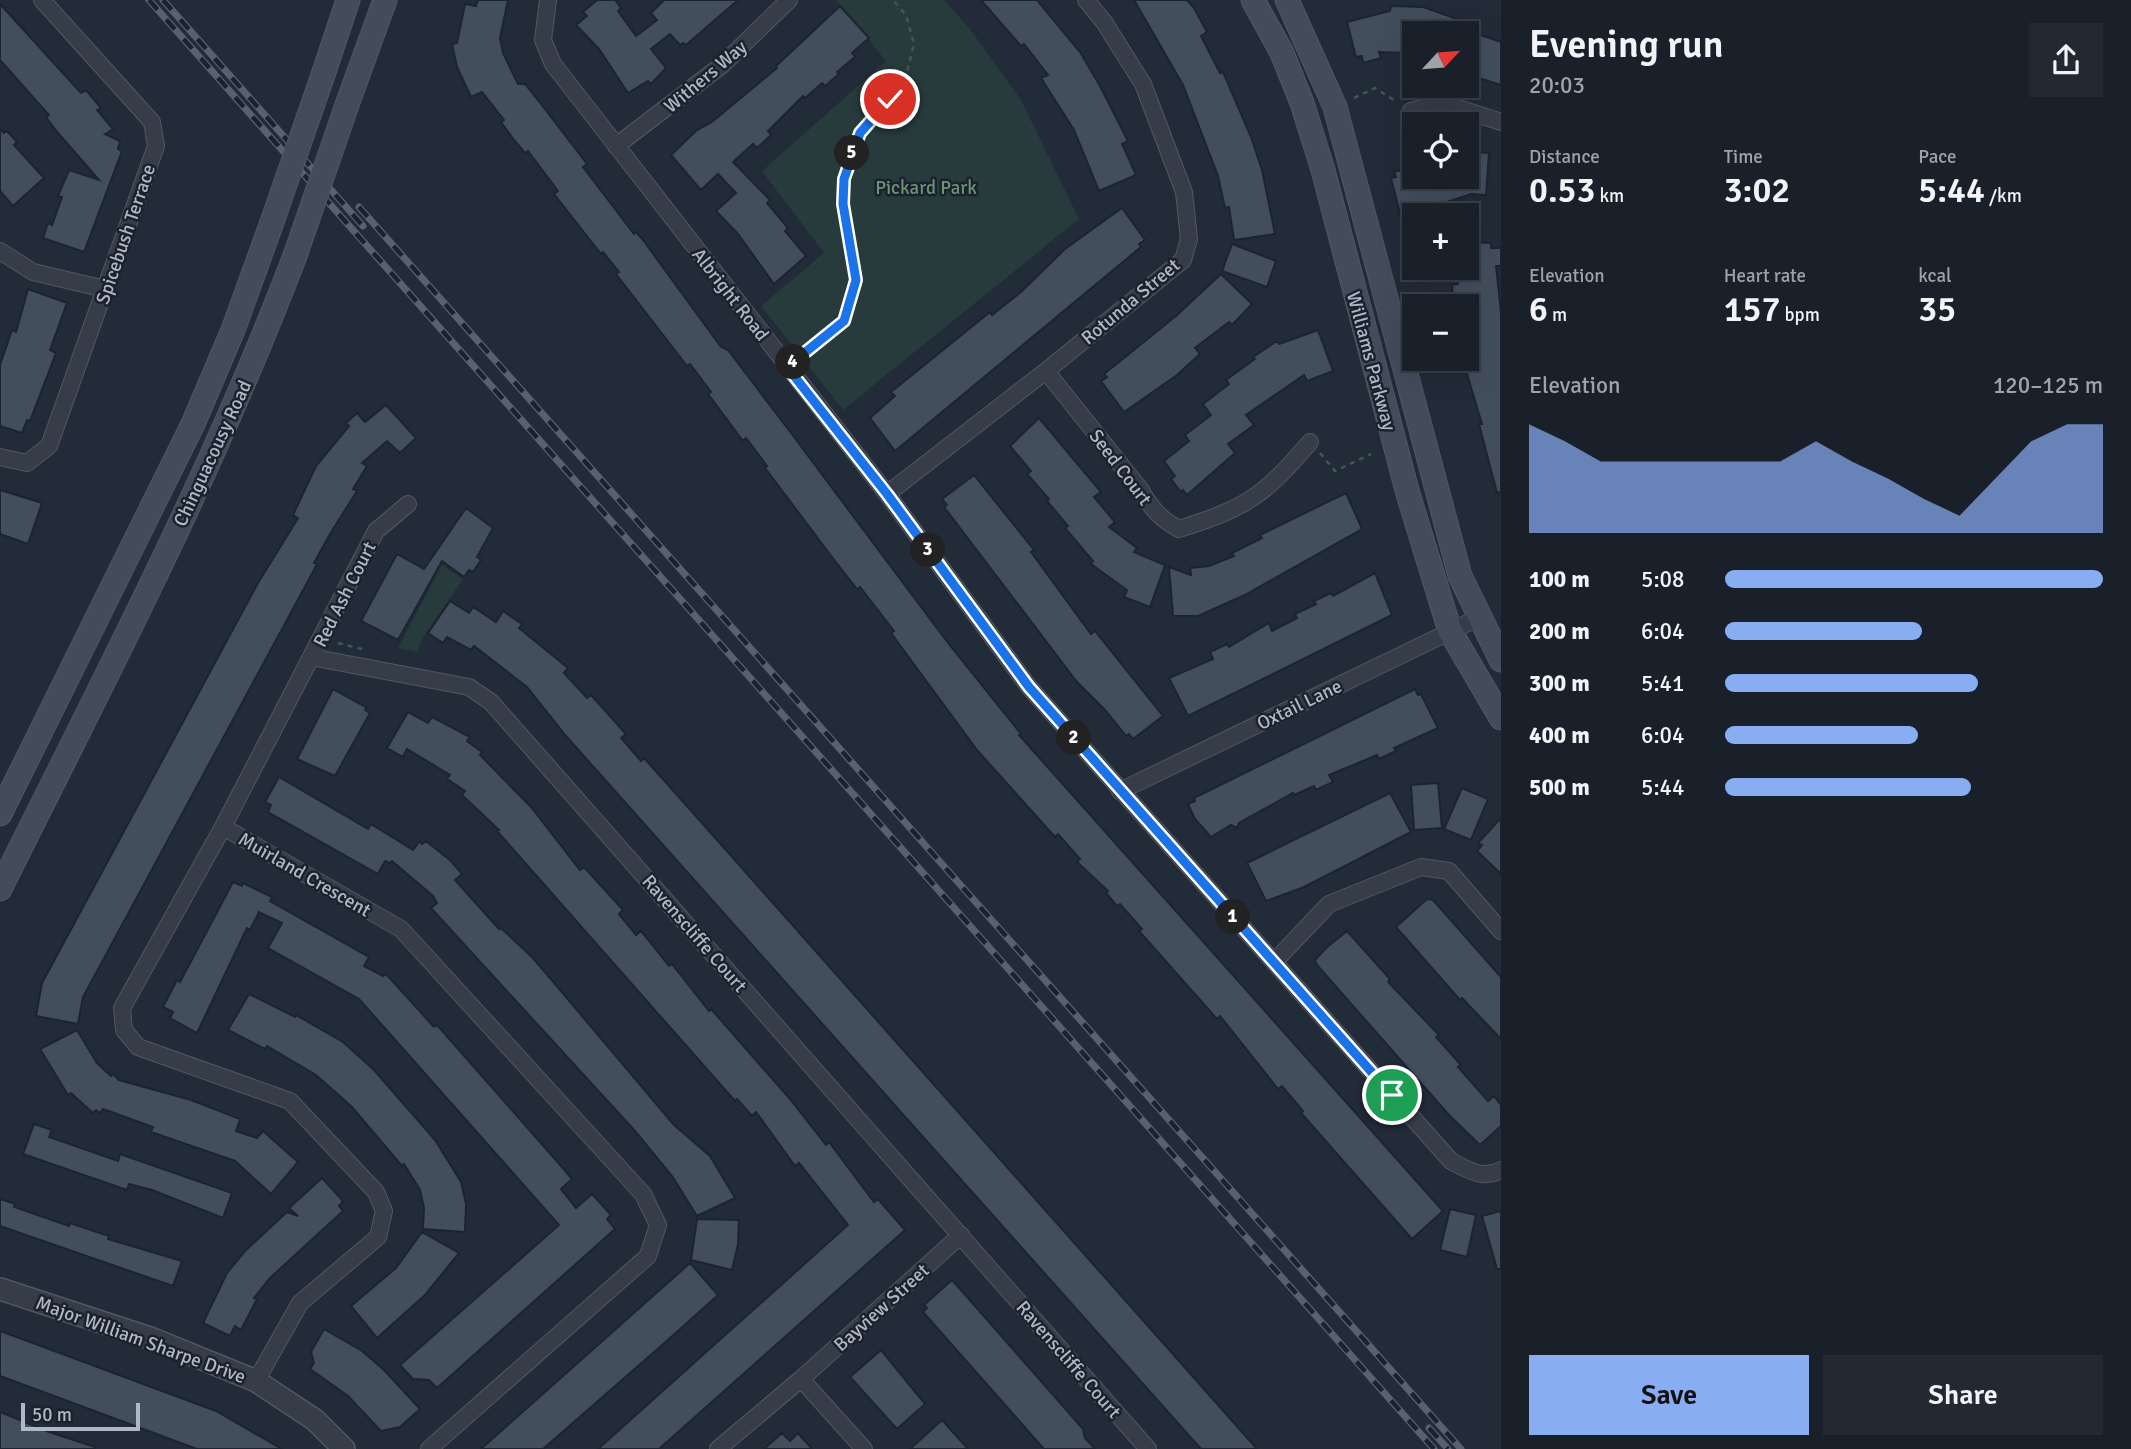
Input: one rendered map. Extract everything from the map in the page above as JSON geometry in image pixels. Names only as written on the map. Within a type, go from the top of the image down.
[{"type":"main road","name":"Chinguacousy Road","points":[[0,814],[193,424],[233,330],[348,0]]},
{"type":"main road","name":"Chinguacousy Road","points":[[0,890],[221,436],[260,348],[385,0]]},
{"type":"main road","name":"Williams Parkway","points":[[1253,0],[1292,78],[1323,170],[1401,469],[1450,631],[1501,718]]},
{"type":"main road","name":"Williams Parkway","points":[[1287,0],[1335,107],[1460,576],[1478,618],[1501,660]]},
{"type":"street","name":"Spicebush Terrace","points":[[0,457],[27,463],[49,446],[156,146],[152,122],[42,0]]},
{"type":"street","name":"Albright Road","points":[[548,0],[543,40],[552,64],[887,494],[1029,687],[1451,1161],[1472,1173],[1491,1176],[1501,1170]]},
{"type":"street","name":"Withers Way","points":[[617,146],[722,65],[789,0]]},
{"type":"street","name":"Rotunda Street","points":[[887,494],[1046,371],[1183,260],[1189,239],[1184,192],[1143,84],[1104,22],[1086,0]]},
{"type":"street","points":[[1412,111],[1443,103],[1501,122]]},
{"type":"street","points":[[0,251],[33,272],[105,289]]},
{"type":"street","name":"Seed Court","points":[[1046,371],[1140,489],[1151,508],[1163,520],[1179,529],[1221,516],[1261,494],[1310,442]]},
{"type":"street","name":"Red Ash Court","points":[[311,657],[376,531],[408,504]]},
{"type":"street","name":"Oxtail Lane","points":[[1120,791],[1478,618]]},
{"type":"street","points":[[222,827],[311,657]]},
{"type":"street","name":"Ravenscliffe Court","points":[[311,657],[469,688],[491,702],[1147,1449]]},
{"type":"street","name":"Muirland Crescent","points":[[256,1381],[300,1304],[378,1237],[384,1211],[376,1192],[290,1101],[138,1047],[124,1030],[122,1008],[222,827],[401,929],[643,1194],[658,1226],[648,1256],[429,1449]]},
{"type":"street","points":[[1274,962],[1329,905],[1421,867],[1449,871],[1501,931]]},
{"type":"street","name":"Bayview Street","points":[[718,1449],[801,1379],[961,1235]]},
{"type":"street","name":"Major William Sharpe Drive","points":[[0,1289],[153,1339],[256,1381],[315,1420],[344,1449]]},
{"type":"street","points":[[801,1379],[864,1449]]},
{"type":"path","points":[[787,367],[844,321],[853,290],[855,270],[845,223],[844,179],[860,133],[900,89],[914,44],[906,15],[893,0]]},
{"type":"path","points":[[1335,107],[1376,88],[1412,111]]},
{"type":"path","points":[[1310,442],[1335,471],[1371,454]]},
{"type":"green space","name":"Pickard Park","points":[[836,0],[944,0],[970,29],[1021,100],[1079,219],[843,410],[761,306],[824,253],[762,171],[886,61]]},
{"type":"green space","points":[[442,565],[463,579],[424,636],[417,652],[398,648]]},
{"type":"building","points":[[478,0],[508,0],[500,38],[503,53],[518,84],[525,84],[541,104],[587,164],[583,167],[634,234],[636,232],[643,240],[721,347],[728,350],[948,643],[1021,734],[1019,735],[1443,1211],[1412,1239],[1301,1113],[1303,1111],[1282,1086],[1278,1089],[1220,1016],[1217,1019],[1139,931],[1142,929],[1120,904],[1117,906],[1106,893],[1108,891],[1077,862],[1080,859],[1058,834],[1055,837],[977,750],[891,633],[894,631],[860,587],[857,589],[835,561],[765,468],[767,466],[746,438],[743,441],[708,394],[711,392],[690,364],[687,366],[616,274],[619,272],[603,252],[601,254],[554,194],[558,191],[528,151],[525,153],[514,140],[501,122],[504,120],[482,92],[471,97],[457,67],[452,44],[457,43],[465,4],[476,6]]},
{"type":"building","points":[[597,0],[615,0],[621,8],[618,11],[636,36],[657,20],[651,13],[664,0],[738,0],[686,45],[680,45],[670,34],[651,49],[666,68],[651,84],[648,81],[628,93],[599,49],[576,25],[587,16],[583,12]]},
{"type":"building","points":[[981,0],[1037,0],[1080,52],[1100,86],[1128,141],[1122,144],[1136,175],[1099,191],[1074,130],[1041,78],[1048,75],[1024,44],[1021,46]]},
{"type":"building","points":[[1134,0],[1187,0],[1194,8],[1207,32],[1201,36],[1220,73],[1223,72],[1251,137],[1262,170],[1275,234],[1234,240],[1229,207],[1225,208],[1218,176],[1183,85]]},
{"type":"building","points":[[0,4],[81,93],[86,90],[101,108],[97,110],[113,129],[105,134],[120,141],[118,149],[122,151],[84,252],[43,238],[48,223],[52,225],[62,197],[58,196],[69,170],[99,180],[58,133],[46,117],[49,115],[0,60]]},
{"type":"building","points":[[840,6],[869,38],[852,53],[855,57],[837,72],[839,74],[825,86],[822,83],[805,98],[803,96],[768,131],[771,135],[757,148],[753,144],[733,162],[770,200],[767,203],[788,228],[785,231],[806,256],[774,284],[738,234],[716,211],[736,193],[718,174],[701,190],[671,155],[697,130],[712,122],[777,68],[776,66]]},
{"type":"building","points":[[1391,6],[1423,7],[1463,21],[1402,21],[1402,53],[1379,52],[1381,58],[1363,63],[1362,56],[1356,57],[1347,22],[1390,11]]},
{"type":"building","points":[[1479,34],[1501,42],[1501,85],[1479,78]]},
{"type":"building","points":[[0,129],[4,133],[7,131],[17,142],[14,145],[44,178],[13,206],[0,191]]},
{"type":"building","points":[[1479,152],[1489,153],[1486,195],[1471,194],[1444,203],[1402,203],[1401,217],[1391,178],[1396,177],[1394,172],[1402,170],[1402,189],[1479,189]]},
{"type":"building","points":[[1122,208],[1145,240],[1139,244],[1141,247],[895,451],[870,418],[895,396],[891,392],[990,312],[992,315],[1021,292],[1065,249]]},
{"type":"building","points":[[1479,243],[1491,243],[1491,248],[1501,248],[1501,266],[1496,266],[1501,313],[1501,492],[1497,493],[1479,424],[1482,424],[1466,371],[1479,371],[1479,294],[1453,294],[1452,285],[1458,284],[1458,280],[1479,280]]},
{"type":"building","points":[[1232,244],[1276,261],[1267,287],[1222,271]]},
{"type":"building","points":[[1221,274],[1252,304],[1232,325],[1229,322],[1195,348],[1200,354],[1177,375],[1124,412],[1101,381],[1107,377],[1104,374],[1176,316]]},
{"type":"building","points":[[28,289],[67,303],[50,350],[56,353],[30,421],[27,420],[22,433],[0,426],[0,365],[12,330],[16,332]]},
{"type":"building","points":[[1318,330],[1333,371],[1307,381],[1304,375],[1246,415],[1254,425],[1228,444],[1235,453],[1187,495],[1183,490],[1181,492],[1171,479],[1175,476],[1164,461],[1189,441],[1185,435],[1211,415],[1203,404],[1229,384],[1226,380],[1255,359],[1253,357],[1277,341],[1279,344]]},
{"type":"building","points":[[386,405],[416,438],[400,453],[387,441],[362,463],[367,466],[353,489],[357,491],[314,563],[317,564],[314,570],[83,997],[78,1024],[36,1016],[42,983],[258,583],[298,518],[293,515],[316,466],[349,426],[346,423],[357,413],[365,422]]},
{"type":"building","points":[[1039,418],[1101,492],[1094,497],[1115,522],[1109,527],[1137,548],[1134,552],[1165,565],[1150,607],[1124,597],[1127,590],[1091,564],[1093,561],[1065,528],[1068,526],[1027,474],[1031,471],[1010,446]]},
{"type":"building","points":[[974,475],[1034,550],[1031,552],[1091,634],[1095,631],[1163,716],[1133,739],[1129,734],[1126,736],[1077,682],[944,507],[947,505],[942,499]]},
{"type":"building","points":[[0,490],[42,503],[28,544],[0,534]]},
{"type":"building","points":[[1346,493],[1362,529],[1245,595],[1198,616],[1173,616],[1169,567],[1191,575],[1190,568],[1209,566],[1234,556],[1232,553],[1262,538],[1260,535]]},
{"type":"building","points":[[466,508],[493,528],[477,557],[481,560],[473,572],[469,570],[464,577],[442,561],[398,640],[361,621],[397,554],[424,569]]},
{"type":"building","points":[[1375,573],[1392,615],[1188,716],[1169,678],[1213,659],[1210,652],[1227,644],[1229,647],[1269,623],[1272,631],[1297,618],[1295,614],[1316,604],[1314,601],[1331,593],[1333,596]]},
{"type":"building","points":[[450,601],[469,613],[473,607],[496,622],[503,611],[522,624],[519,628],[568,668],[564,673],[587,698],[591,695],[626,734],[621,738],[641,761],[644,758],[1257,1449],[1201,1449],[566,736],[527,687],[474,646],[471,650],[447,637],[443,643],[428,633]]},
{"type":"building","points":[[333,689],[366,707],[365,710],[370,713],[335,776],[297,759]]},
{"type":"building","points":[[1415,689],[1418,695],[1421,694],[1438,728],[1394,748],[1396,751],[1379,759],[1377,755],[1329,775],[1333,782],[1316,790],[1314,786],[1294,795],[1293,793],[1239,823],[1237,828],[1231,825],[1211,837],[1195,819],[1188,804],[1195,801],[1194,798]]},
{"type":"building","points":[[408,712],[428,723],[432,717],[470,737],[467,741],[482,752],[480,755],[531,807],[580,870],[584,867],[623,910],[619,914],[636,935],[641,931],[669,966],[672,964],[709,1011],[711,1009],[790,1099],[826,1145],[829,1142],[874,1202],[878,1199],[905,1230],[659,1449],[598,1449],[848,1225],[799,1163],[795,1166],[756,1112],[752,1116],[737,1099],[735,1101],[497,831],[499,830],[462,795],[465,791],[447,779],[450,775],[407,749],[403,757],[387,748]]},
{"type":"building","points":[[279,777],[368,829],[371,824],[413,850],[420,841],[422,844],[426,841],[451,861],[462,874],[455,880],[499,929],[533,958],[674,1125],[710,1156],[735,1198],[697,1216],[672,1176],[635,1131],[431,908],[437,903],[433,896],[392,861],[385,861],[378,874],[268,812],[271,805],[265,802]]},
{"type":"building","points":[[1438,783],[1442,828],[1414,830],[1411,785]]},
{"type":"building","points":[[1462,788],[1488,799],[1471,840],[1444,829]]},
{"type":"building","points":[[1390,793],[1411,832],[1304,887],[1266,901],[1247,863]]},
{"type":"building","points":[[1501,818],[1501,874],[1477,851],[1482,845],[1478,843]]},
{"type":"building","points":[[233,882],[242,886],[243,883],[272,897],[270,901],[369,957],[364,966],[383,976],[386,974],[434,1027],[437,1025],[572,1179],[561,1189],[576,1208],[592,1194],[611,1215],[607,1219],[615,1229],[437,1388],[429,1380],[413,1379],[400,1365],[559,1225],[359,999],[268,948],[282,923],[259,912],[250,930],[247,928],[197,1033],[170,1018],[173,1012],[163,1007],[177,980],[180,982]]},
{"type":"building","points":[[1427,899],[1433,900],[1501,977],[1501,1039],[1462,998],[1460,1000],[1396,927]]},
{"type":"building","points":[[1347,931],[1390,979],[1388,982],[1439,1035],[1436,1037],[1461,1065],[1458,1067],[1488,1101],[1494,1096],[1501,1105],[1501,1126],[1480,1145],[1449,1115],[1317,965],[1315,960]]},
{"type":"building","points":[[249,994],[295,1017],[296,1015],[343,1042],[374,1070],[435,1140],[461,1182],[466,1204],[465,1232],[423,1229],[424,1208],[420,1190],[404,1164],[402,1166],[352,1107],[316,1075],[267,1046],[265,1049],[228,1030]]},
{"type":"building","points":[[77,1030],[97,1063],[111,1076],[113,1074],[119,1080],[191,1100],[240,1119],[236,1131],[257,1138],[263,1131],[298,1162],[271,1194],[235,1161],[151,1132],[153,1127],[103,1109],[100,1113],[96,1110],[93,1113],[71,1093],[68,1095],[40,1049]]},
{"type":"building","points":[[34,1124],[52,1130],[49,1137],[118,1161],[120,1154],[232,1193],[223,1218],[152,1190],[129,1184],[127,1190],[23,1154]]},
{"type":"building","points":[[322,1178],[343,1201],[339,1206],[343,1211],[270,1278],[254,1298],[257,1299],[241,1330],[235,1326],[230,1336],[203,1323],[227,1273],[245,1251],[287,1212],[298,1216],[289,1208]]},
{"type":"building","points":[[0,1199],[15,1204],[14,1207],[69,1226],[70,1223],[109,1236],[108,1239],[182,1261],[173,1286],[0,1226]]},
{"type":"building","points":[[1450,1209],[1476,1215],[1467,1257],[1440,1250]]},
{"type":"building","points":[[1501,1211],[1501,1269],[1497,1269],[1482,1216]]},
{"type":"building","points":[[697,1219],[739,1220],[738,1244],[732,1270],[691,1260]]},
{"type":"building","points":[[422,1232],[459,1253],[425,1295],[377,1338],[351,1306],[396,1268]]},
{"type":"building","points":[[690,1263],[718,1295],[669,1339],[543,1449],[481,1449]]},
{"type":"building","points":[[952,1280],[1083,1429],[1085,1438],[1095,1449],[1044,1449],[923,1312],[927,1308],[924,1305]]},
{"type":"building","points":[[324,1329],[362,1351],[384,1370],[420,1409],[400,1427],[381,1431],[348,1396],[310,1369],[314,1363],[311,1352]]},
{"type":"building","points":[[0,1331],[216,1411],[282,1449],[197,1449],[0,1376]]},
{"type":"building","points":[[881,1350],[925,1404],[897,1429],[850,1377]]},
{"type":"building","points":[[0,1412],[95,1447],[95,1449],[0,1449]]},
{"type":"building","points":[[942,1420],[968,1449],[910,1449]]},
{"type":"building","points":[[782,1433],[790,1441],[798,1433],[812,1449],[764,1449]]},
{"type":"railway","points":[[149,0],[1434,1449]]},
{"type":"railway","points":[[163,0],[363,226]]},
{"type":"railway","points":[[359,207],[1461,1449]]},
{"type":"railway","points":[[1429,1428],[1448,1449]]},
{"type":"route","points":[[890,99],[860,133],[844,179],[843,204],[856,280],[844,321],[787,367],[887,494],[1029,687],[1392,1095]]}]
